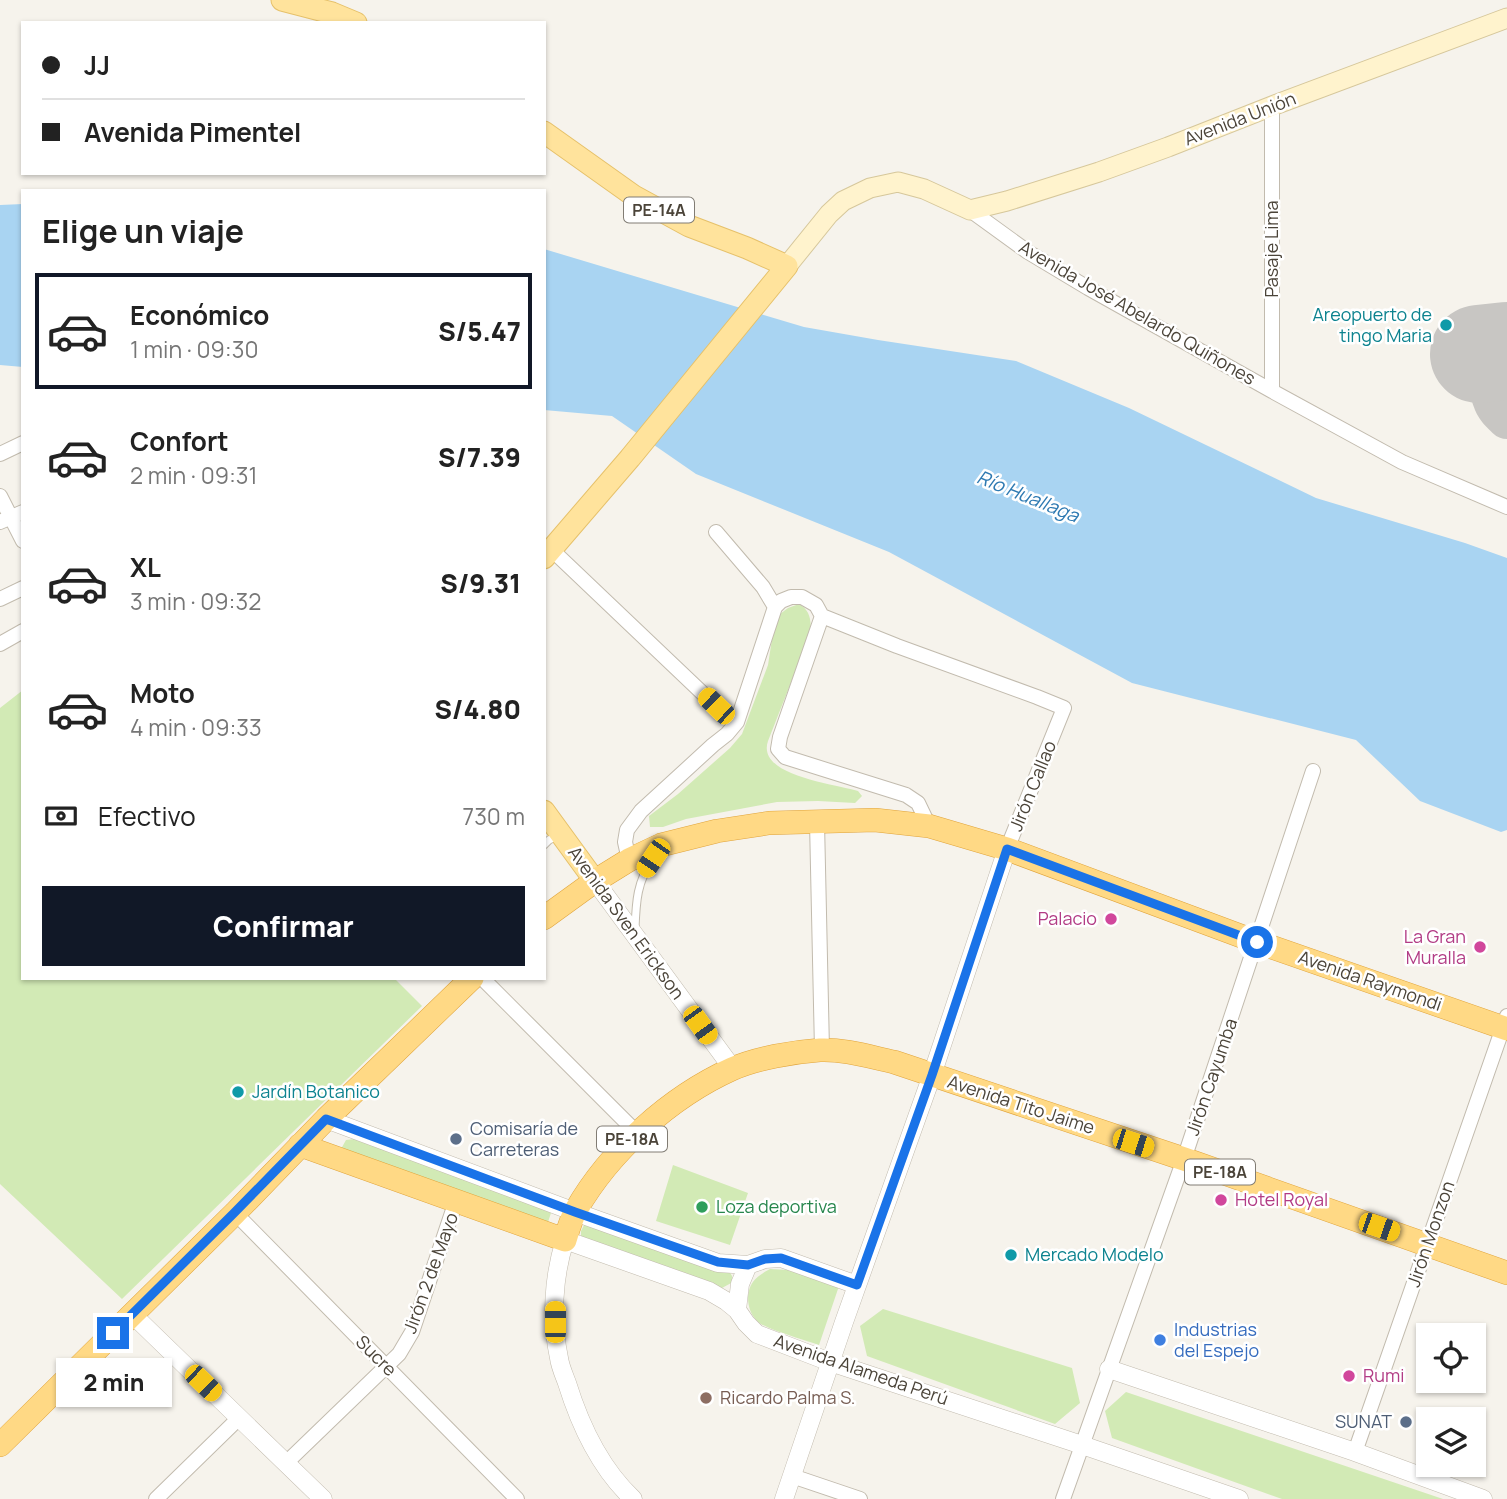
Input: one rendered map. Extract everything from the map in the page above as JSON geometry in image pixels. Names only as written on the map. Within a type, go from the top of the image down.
[{"type":"highway","name":"Avenida Raymondi","points":[[546,914],[629,860],[661,845],[717,831],[769,823],[875,820],[929,826],[1007,849],[1257,942],[1506,1024]]},
{"type":"highway","points":[[0,1445],[234,1213],[460,982]]},
{"type":"highway","name":"PE-18A","points":[[565,1240],[575,1212],[598,1177],[637,1133],[696,1089],[733,1069],[774,1057],[822,1050],[853,1053],[894,1062],[932,1075]]},
{"type":"highway","name":"Avenida Tito Jaime","points":[[932,1075],[1184,1159],[1507,1273]]},
{"type":"highway","name":"Avenida Alameda Perú","points":[[300,1145],[565,1240]]},
{"type":"main road","points":[[282,0],[351,21]]},
{"type":"main road","name":"Avenida Unión","points":[[970,210],[1099,172],[1507,18]]},
{"type":"main road","name":"PE-14A","points":[[546,133],[634,196],[689,226],[787,266]]},
{"type":"main road","name":"Avenida José Abelardo Quiñones","points":[[787,266],[843,201],[870,188],[898,182],[924,189],[970,210]]},
{"type":"main road","points":[[548,554],[787,266]]},
{"type":"main road","name":"Avenida Sven Erickson","points":[[546,818],[552,839],[595,881]]},
{"type":"street","name":"Pasaje Lima","points":[[1272,106],[1272,391]]},
{"type":"street","name":"Avenida José Abelardo Quiñones","points":[[970,210],[1028,252],[1088,289],[1272,391],[1402,462],[1507,507]]},
{"type":"street","points":[[0,454],[21,444]]},
{"type":"street","points":[[0,496],[21,537]]},
{"type":"street","points":[[716,532],[763,587],[775,607]]},
{"type":"street","points":[[548,554],[737,722]]},
{"type":"street","points":[[0,599],[21,589]]},
{"type":"street","points":[[629,860],[625,842],[627,830],[641,811],[737,722],[771,614],[781,601],[791,597],[802,597],[816,605],[822,616],[778,749],[785,757],[906,795],[918,803],[929,826]]},
{"type":"street","name":"Jirón Callao","points":[[784,1499],[932,1075],[1007,849],[1064,708],[822,616]]},
{"type":"street","points":[[0,644],[21,632]]},
{"type":"street","name":"Jirón Cayumba","points":[[1063,1499],[1184,1159],[1313,771]]},
{"type":"street","points":[[817,822],[822,1050]]},
{"type":"street","name":"Avenida Sven Erickson","points":[[595,881],[733,1069]]},
{"type":"street","points":[[484,980],[637,1133]]},
{"type":"street","name":"Jirón Monzon","points":[[1355,1452],[1506,1024]]},
{"type":"street","points":[[326,1119],[718,1262],[748,1265],[765,1259],[781,1258],[857,1285]]},
{"type":"street","name":"Jirón 2 de Mayo","points":[[286,1463],[399,1353],[412,1332],[456,1201]]},
{"type":"street","name":"Sucre","points":[[234,1213],[517,1499]]},
{"type":"street","points":[[565,1240],[555,1283],[559,1358],[570,1395],[586,1433],[606,1468],[633,1499]]},
{"type":"street","name":"Avenida Alameda Perú","points":[[565,1240],[709,1292],[737,1310],[757,1334],[830,1362],[1239,1499]]},
{"type":"street","points":[[737,1310],[740,1284],[748,1265]]},
{"type":"street","points":[[132,1314],[323,1499]]},
{"type":"street","points":[[1109,1369],[1355,1452],[1483,1499]]},
{"type":"street","points":[[156,1499],[239,1418]]},
{"type":"street","points":[[792,1476],[860,1499]]},
{"type":"lane","points":[[635,936],[638,889],[644,871],[661,845]]},
{"type":"green space","points":[[799,604],[806,609],[809,616],[810,634],[768,741],[768,753],[774,763],[785,770],[858,791],[862,796],[855,803],[777,802],[686,819],[663,827],[650,827],[649,816],[678,794],[742,734],[768,665],[774,626],[780,614]]},
{"type":"green space","points":[[21,692],[21,980],[396,980],[422,1006],[122,1299],[0,1184],[0,708]]},
{"type":"green space","points":[[354,1139],[545,1208],[551,1213],[548,1222],[541,1223],[341,1149],[346,1140]]},
{"type":"green space","name":"Loza deportiva","points":[[673,1165],[748,1193],[730,1245],[656,1221]]},
{"type":"green space","points":[[591,1223],[729,1271],[733,1282],[722,1288],[585,1240],[581,1231],[584,1225]]},
{"type":"green space","points":[[770,1269],[788,1270],[839,1286],[819,1345],[769,1328],[753,1317],[748,1301],[750,1287]]},
{"type":"green space","points":[[883,1309],[1072,1368],[1080,1403],[1055,1424],[867,1356],[860,1326]]},
{"type":"green space","points":[[1126,1392],[1443,1499],[1282,1499],[1112,1438],[1105,1411]]},
{"type":"water","points":[[21,204],[21,367],[0,365],[0,205]]},
{"type":"water","name":"Río Huallaga","points":[[546,250],[804,327],[1016,361],[1129,408],[1316,498],[1507,558],[1507,830],[1501,832],[1420,801],[1356,740],[1132,683],[889,552],[696,474],[612,416],[546,410]]},
{"type":"taxiway","points":[[1507,356],[1495,370],[1490,389],[1495,406],[1507,419]]},
{"type":"runway","points":[[1479,354],[1507,351]]},
{"type":"place","name":"Areopuerto de tingo Maria","points":[[1446,325]]},
{"type":"place","name":"Palacio","points":[[1111,919]]},
{"type":"place","name":"La Gran Muralla","points":[[1480,947]]},
{"type":"place","name":"Jardín Botanico","points":[[238,1092]]},
{"type":"place","name":"Comisaría de Carreteras","points":[[456,1139]]},
{"type":"place","name":"Hotel Royal","points":[[1221,1200]]},
{"type":"place","name":"Loza deportiva","points":[[702,1207]]},
{"type":"place","name":"Mercado Modelo","points":[[1011,1255]]},
{"type":"place","name":"Industrias del Espejo","points":[[1160,1340]]},
{"type":"place","name":"Rumi","points":[[1349,1376]]},
{"type":"place","name":"Ricardo Palma S.","points":[[706,1398]]},
{"type":"place","name":"SUNAT","points":[[1406,1422]]},
{"type":"route","points":[[113,1333],[326,1119],[718,1262],[748,1265],[765,1259],[781,1258],[857,1285],[932,1075],[1007,849],[1257,942]]}]
